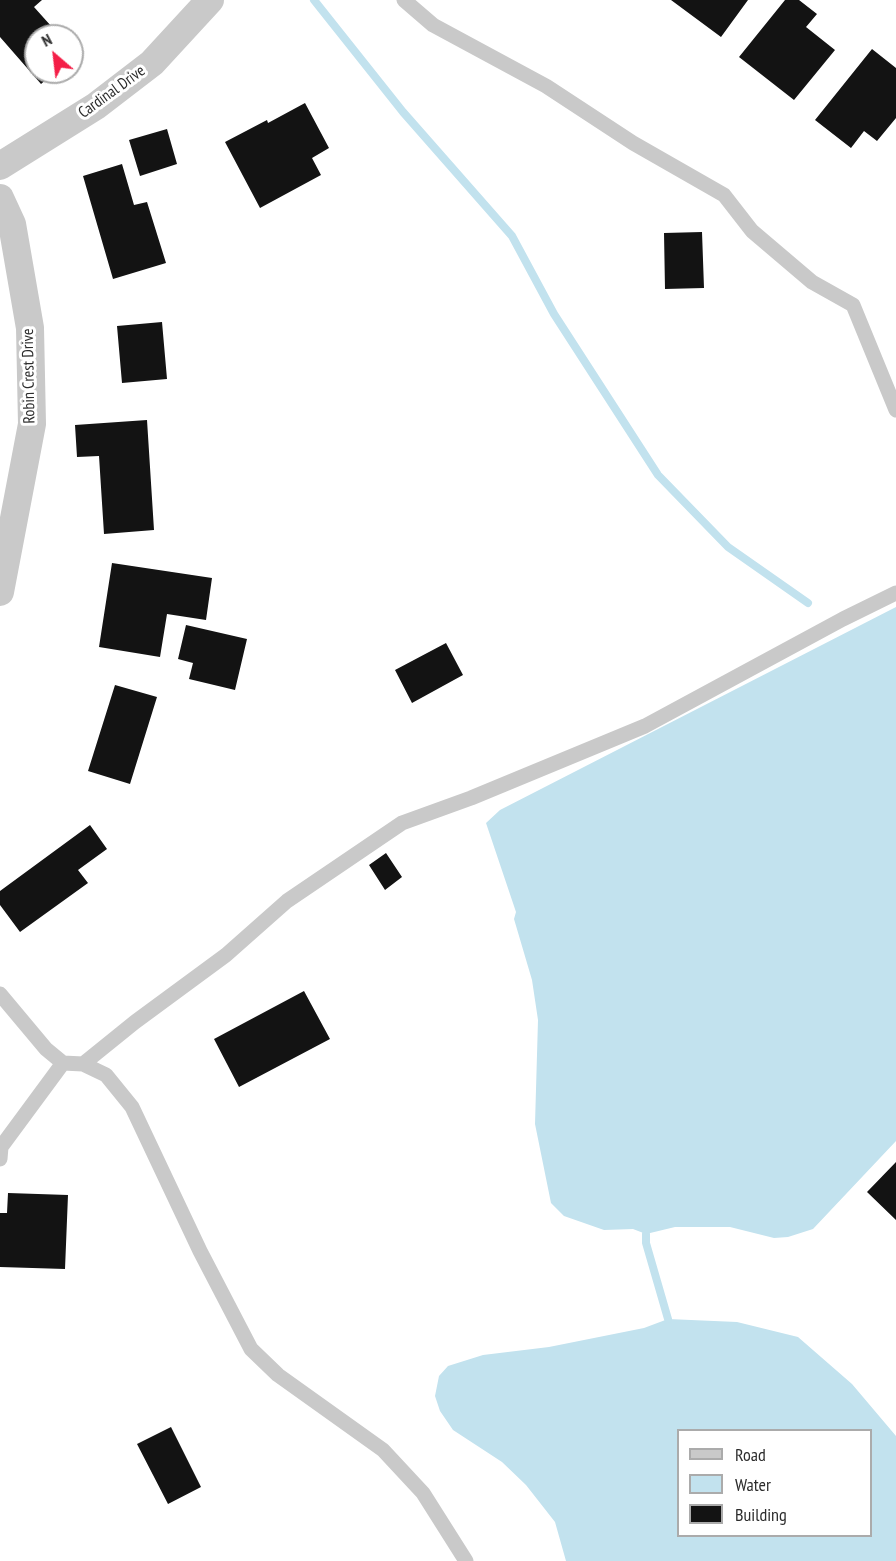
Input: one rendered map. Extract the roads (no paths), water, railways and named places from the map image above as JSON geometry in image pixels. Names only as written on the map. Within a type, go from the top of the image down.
[{"type":"street","name":"Cardinal Drive","points":[[0,166],[96,106],[152,63],[210,0]]},
{"type":"street","name":"Robin Crest Drive","points":[[0,198],[12,224],[30,328],[32,424],[0,590]]},
{"type":"lane","points":[[404,0],[433,25],[546,86],[633,143],[724,195],[752,231],[812,282],[853,305],[896,410]]},
{"type":"lane","points":[[83,1064],[135,1022],[226,956],[287,901],[402,823],[471,798],[645,726],[896,593]]},
{"type":"lane","points":[[0,994],[46,1049],[63,1064],[83,1064],[106,1075],[132,1107],[200,1251],[251,1349],[278,1375],[383,1450],[423,1492],[466,1561]]},
{"type":"lane","points":[[0,1159],[1,1147],[63,1064]]},
{"type":"water","points":[[896,607],[896,1141],[813,1229],[788,1237],[774,1238],[730,1227],[675,1227],[646,1234],[633,1229],[604,1230],[564,1216],[551,1203],[535,1124],[538,1020],[532,980],[514,919],[516,912],[486,823],[500,810]]},
{"type":"water","points":[[668,1319],[737,1322],[798,1337],[852,1384],[896,1436],[896,1561],[566,1561],[555,1522],[526,1485],[502,1462],[453,1430],[440,1411],[435,1396],[439,1376],[448,1366],[483,1355],[549,1347],[644,1328]]},
{"type":"waterway","points":[[314,0],[403,112],[512,236],[554,314],[658,475],[728,547],[808,603]]},
{"type":"waterway","points":[[646,1234],[646,1243],[668,1319]]}]
